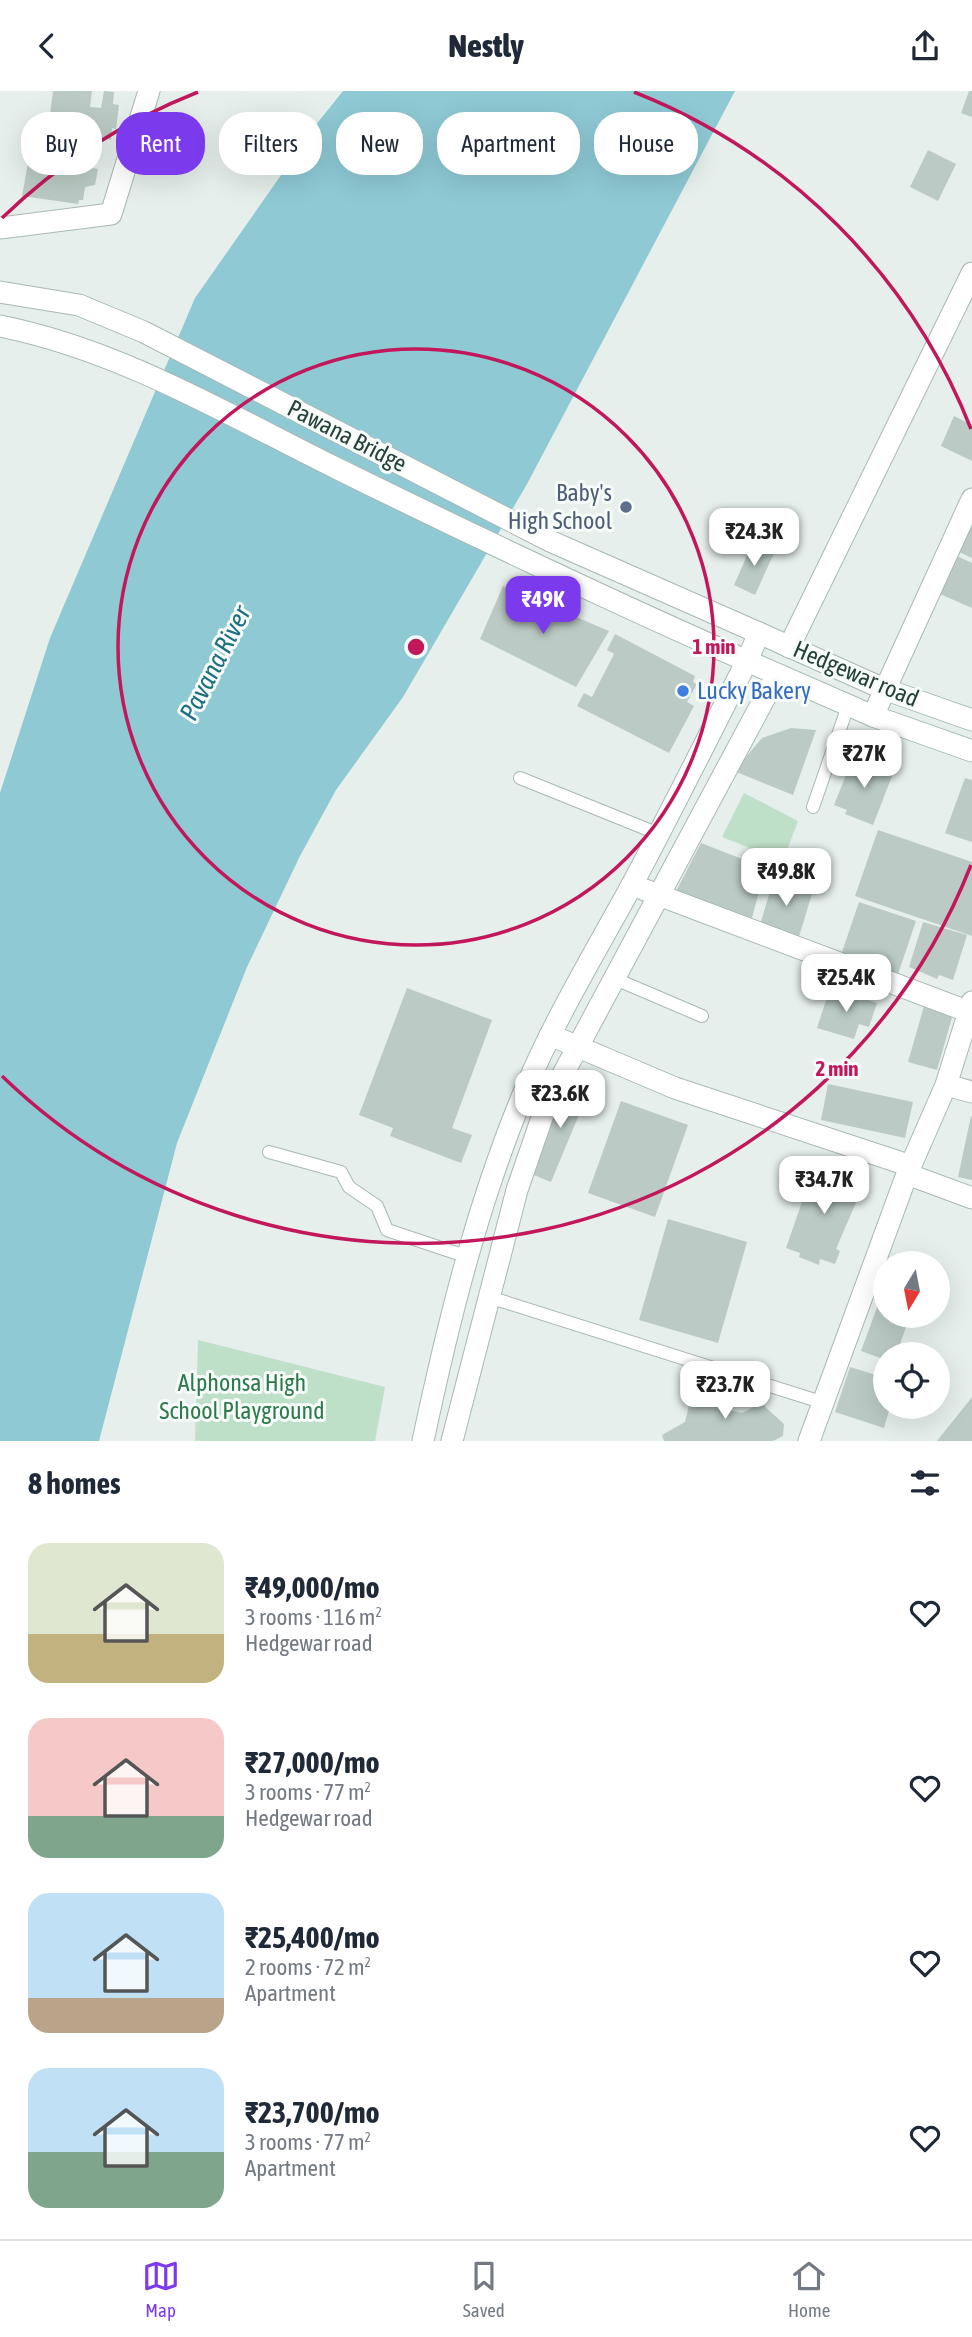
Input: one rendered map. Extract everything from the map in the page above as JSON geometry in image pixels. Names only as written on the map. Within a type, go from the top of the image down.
[{"type":"street","points":[[0,228],[111,215],[149,91]]},
{"type":"street","points":[[452,1441],[530,1146],[546,1106],[777,675],[972,273]]},
{"type":"street","name":"Pawana Bridge","points":[[0,292],[79,305],[144,332],[550,541]]},
{"type":"street","name":"Pawana Bridge","points":[[0,326],[31,332],[133,367],[538,568]]},
{"type":"street","points":[[873,716],[972,499]]},
{"type":"street","name":"Hedgewar road","points":[[550,541],[884,689],[972,720]]},
{"type":"street","name":"Hedgewar road","points":[[538,568],[848,706],[972,751]]},
{"type":"street","points":[[423,1441],[468,1257],[501,1152],[550,1035],[659,834],[759,633]]},
{"type":"street","points":[[632,885],[971,1009],[946,1085],[909,1170],[821,1402],[809,1441]]},
{"type":"street","points":[[550,1035],[675,1088],[909,1170],[972,1198]]},
{"type":"street","points":[[946,1085],[972,1092]]},
{"type":"lane","points":[[813,807],[848,706]]},
{"type":"lane","points":[[520,778],[659,834]]},
{"type":"lane","points":[[613,978],[702,1016]]},
{"type":"lane","points":[[269,1151],[341,1172],[349,1187],[377,1206],[387,1230],[468,1257]]},
{"type":"lane","points":[[489,1297],[821,1402]]},
{"type":"green space","points":[[744,793],[798,821],[783,861],[722,837]]},
{"type":"green space","name":"Alphonsa High School Playground","points":[[198,1340],[385,1387],[375,1441],[195,1441]]},
{"type":"water","name":"Pavana River","points":[[343,91],[735,91],[698,161],[698,112],[594,112],[594,175],[691,175],[527,484],[403,697],[336,790],[300,856],[247,967],[177,1143],[99,1441],[0,1441],[0,793],[50,638],[195,298],[281,175],[322,175],[322,117]]},
{"type":"building","points":[[53,91],[92,91],[90,107],[101,108],[104,91],[114,92],[113,104],[119,105],[116,112],[116,129],[112,128],[111,140],[102,138],[102,112],[50,112]]},
{"type":"building","points":[[969,91],[972,91],[972,117],[961,113]]},
{"type":"building","points":[[928,150],[956,164],[938,201],[910,187]]},
{"type":"building","points":[[26,175],[97,175],[95,185],[85,187],[83,200],[79,200],[78,204],[22,196]]},
{"type":"building","points":[[954,416],[972,425],[972,461],[941,446]]},
{"type":"building","points":[[972,515],[972,558],[955,550]]},
{"type":"building","points":[[753,542],[775,551],[755,595],[734,585]]},
{"type":"building","points":[[957,556],[972,563],[972,608],[940,594]]},
{"type":"building","points":[[503,586],[609,631],[576,687],[480,639]]},
{"type":"building","points":[[615,634],[695,676],[693,682],[697,684],[687,702],[694,706],[669,753],[577,706],[584,693],[592,697],[614,654],[607,650]]},
{"type":"building","points":[[791,728],[816,730],[793,795],[734,771],[762,738]]},
{"type":"building","points":[[854,755],[894,771],[873,825],[845,814],[847,810],[834,805]]},
{"type":"building","points":[[965,778],[972,780],[972,842],[945,833]]},
{"type":"building","points":[[878,830],[972,862],[972,936],[855,896]]},
{"type":"building","points":[[701,843],[765,868],[750,926],[673,897]]},
{"type":"building","points":[[775,875],[814,887],[798,940],[759,928]]},
{"type":"building","points":[[859,902],[916,921],[897,977],[840,958]]},
{"type":"building","points":[[923,922],[967,935],[953,980],[939,975],[937,979],[909,967]]},
{"type":"building","points":[[407,988],[492,1020],[452,1128],[472,1135],[461,1163],[390,1136],[393,1128],[359,1115]]},
{"type":"building","points":[[830,988],[877,1003],[869,1027],[859,1024],[854,1039],[817,1028]]},
{"type":"building","points":[[924,1006],[953,1014],[937,1070],[908,1062]]},
{"type":"building","points":[[570,1077],[591,1086],[551,1182],[529,1173]]},
{"type":"building","points":[[828,1084],[913,1102],[905,1138],[821,1120]]},
{"type":"building","points":[[621,1101],[688,1125],[655,1217],[588,1193]]},
{"type":"building","points":[[972,1117],[972,1180],[958,1177]]},
{"type":"building","points":[[823,1167],[859,1180],[855,1189],[861,1191],[836,1249],[840,1251],[835,1264],[820,1259],[819,1265],[786,1248],[812,1173],[819,1176]]},
{"type":"building","points":[[668,1219],[747,1242],[718,1343],[639,1320]]},
{"type":"building","points":[[873,1318],[873,1328],[906,1328],[901,1342],[873,1342],[873,1355],[861,1351]]},
{"type":"building","points":[[850,1367],[873,1374],[873,1419],[887,1419],[884,1428],[835,1412]]},
{"type":"building","points":[[709,1381],[729,1390],[724,1409],[742,1413],[761,1403],[784,1424],[783,1436],[773,1441],[664,1441],[662,1435],[685,1422],[692,1393],[705,1394]]},
{"type":"building","points":[[972,1397],[972,1441],[937,1441]]},
{"type":"place","name":"Baby's High School","points":[[626,507]]},
{"type":"place","name":"Lucky Bakery","points":[[683,691]]}]
